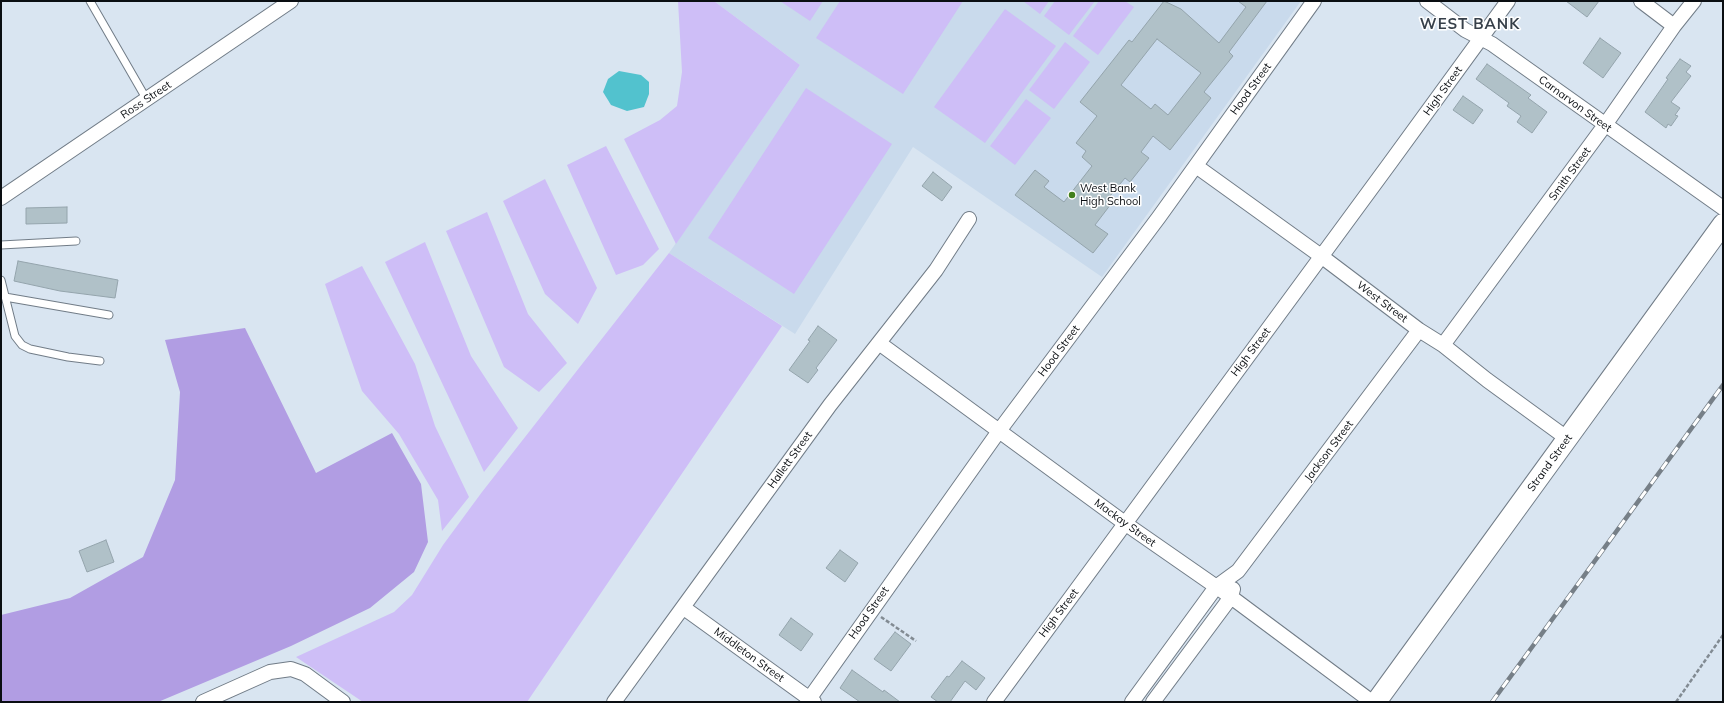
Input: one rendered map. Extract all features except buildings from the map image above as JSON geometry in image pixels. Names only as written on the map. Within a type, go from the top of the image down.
[{"type":"street","name":"Ross Street","points":[[1,198],[148,100],[291,1]]},
{"type":"street","name":"Hood Street","points":[[810,701],[871,610],[998,430],[1196,166],[1314,1]]},
{"type":"street","name":"Carnarvon Street","points":[[1427,1],[1464,30],[1492,44],[1723,208]]},
{"type":"street","name":"High Street","points":[[994,702],[1508,1]]},
{"type":"street","points":[[1642,1],[1674,26]]},
{"type":"street","name":"Smith Street","points":[[1443,345],[1605,125],[1674,26],[1694,1]]},
{"type":"street","name":"West Street","points":[[1196,166],[1321,256],[1419,330],[1443,345],[1486,380],[1568,439]]},
{"type":"street","name":"Hallett Street","points":[[614,702],[830,406],[936,270],[969,219]]},
{"type":"street","name":"Strand Street","points":[[1376,702],[1723,224]]},
{"type":"street","name":"Jackson Street","points":[[1132,702],[1216,587],[1238,571],[1419,330]]},
{"type":"street","name":"Mackay Street","points":[[879,343],[1126,524],[1231,597],[1372,702]]},
{"type":"street","name":"Jackson Street","points":[[1153,702],[1231,597],[1238,571]]},
{"type":"street","name":"Middleton Street","points":[[684,608],[810,701]]},
{"type":"street","points":[[203,702],[280,670],[296,670],[305,674],[343,702]]},
{"type":"lane","points":[[90,1],[148,100]]},
{"type":"lane","points":[[1,245],[76,241]]},
{"type":"lane","points":[[1,280],[15,336],[22,345],[30,349],[68,357],[100,361]]},
{"type":"lane","points":[[5,297],[109,315]]},
{"type":"path","points":[[871,610],[916,641]]},
{"type":"path","points":[[1676,702],[1723,635]]},
{"type":"shaded area","points":[[678,1],[714,1],[800,65],[676,244],[624,139],[660,120],[677,106],[682,72]]},
{"type":"shaded area","name":"West Bank High School","points":[[714,1],[1301,1],[1102,277],[913,147],[795,334],[669,253],[800,65]]},
{"type":"shaded area","points":[[780,1],[823,1],[810,21]]},
{"type":"shaded area","points":[[840,1],[963,1],[903,94],[816,38]]},
{"type":"shaded area","points":[[1023,1],[1049,1],[1040,14]]},
{"type":"shaded area","points":[[1055,1],[1095,1],[1069,35],[1044,16]]},
{"type":"shaded area","points":[[1099,1],[1125,1],[1134,7],[1098,55],[1073,36]]},
{"type":"shaded area","points":[[1005,9],[1056,46],[985,143],[934,107]]},
{"type":"shaded area","points":[[1065,42],[1090,62],[1054,109],[1029,90]]},
{"type":"shaded area","points":[[806,88],[892,144],[794,294],[708,238]]},
{"type":"shaded area","points":[[1026,99],[1051,118],[1015,165],[990,146]]},
{"type":"shaded area","points":[[606,146],[659,249],[643,265],[616,275],[567,165]]},
{"type":"shaded area","points":[[545,179],[597,288],[578,324],[545,294],[503,201]]},
{"type":"shaded area","points":[[487,212],[528,314],[567,363],[539,392],[504,367],[446,231]]},
{"type":"shaded area","points":[[425,242],[471,356],[518,428],[484,472],[385,262]]},
{"type":"shaded area","points":[[669,253],[782,326],[527,702],[363,702],[296,657],[394,612],[412,595],[443,545],[482,492]]},
{"type":"shaded area","points":[[362,266],[415,364],[435,426],[469,497],[442,531],[438,500],[399,434],[362,391],[325,284]]},
{"type":"shaded area","points":[[245,328],[316,473],[392,433],[421,484],[428,542],[414,572],[370,608],[291,646],[158,702],[1,702],[1,615],[70,598],[143,557],[175,480],[180,392],[165,340]]},
{"type":"water","points":[[619,71],[641,75],[649,82],[649,94],[644,107],[627,111],[611,105],[603,92],[608,79]]},
{"type":"railway","points":[[1492,702],[1723,385]]},
{"type":"place","name":"West Bank High School","points":[[1072,195]]},
{"type":"district","name":"WEST BANK","points":[[1470,24]]}]
